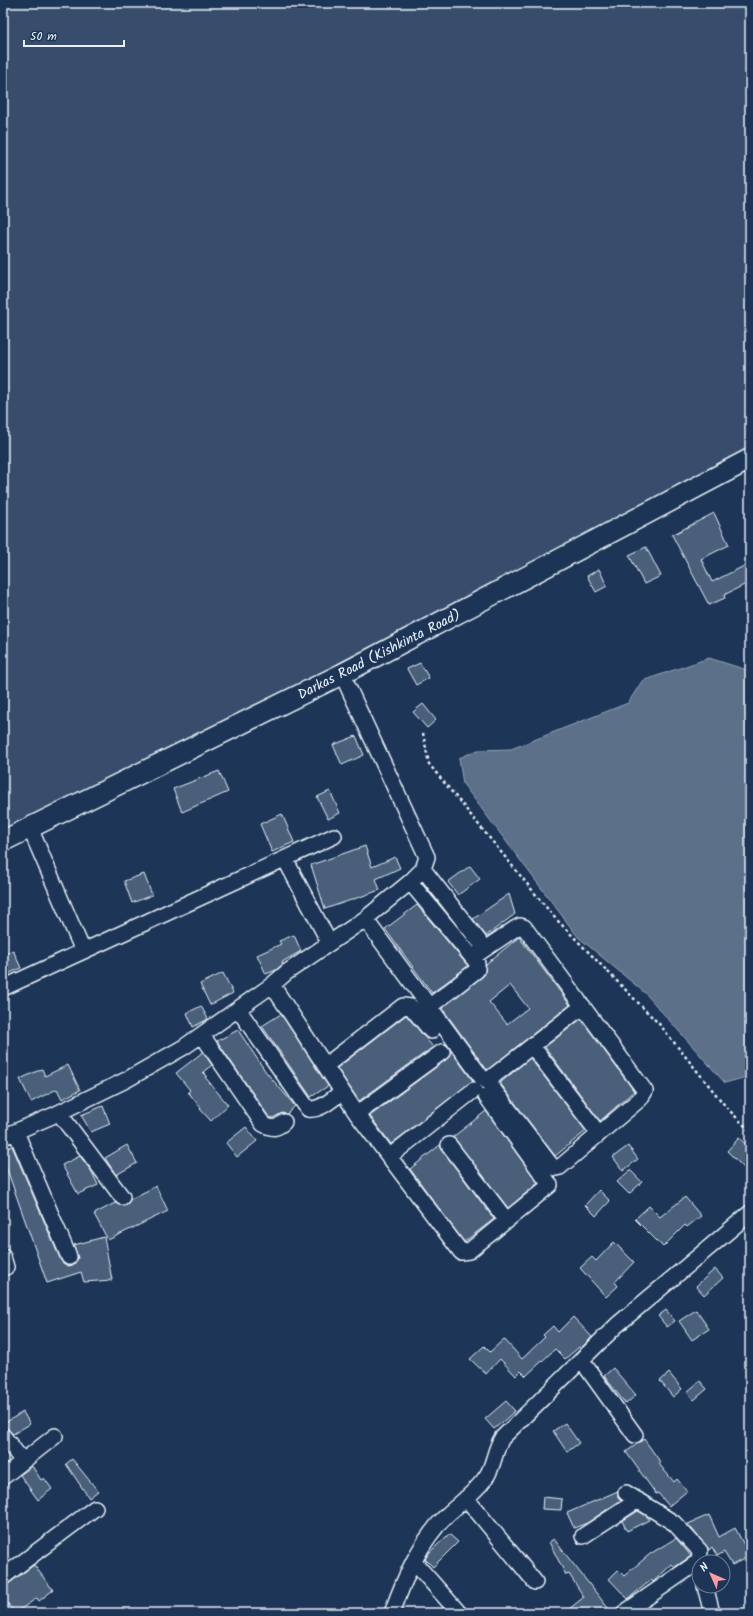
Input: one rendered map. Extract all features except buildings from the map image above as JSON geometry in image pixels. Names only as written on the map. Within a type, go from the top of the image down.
[{"type":"main road","name":"Darkas Road (Kishkinta Road)","points":[[3,841],[342,674],[750,459]]},
{"type":"street","points":[[69,1257],[10,1134],[59,1113],[126,1080],[184,1047],[272,985],[287,972],[329,942],[365,919],[410,882],[423,869],[427,857],[342,674]]},
{"type":"street","points":[[30,828],[83,951]]},
{"type":"street","points":[[3,988],[334,836]]},
{"type":"street","points":[[285,859],[329,942]]},
{"type":"street","points":[[423,869],[479,941]]},
{"type":"street","points":[[410,882],[477,963],[476,970],[429,1007]]},
{"type":"street","points":[[365,919],[482,1078],[487,1081],[551,1165],[556,1168],[560,1167],[640,1099],[645,1090],[524,927],[520,926],[516,928],[473,957]]},
{"type":"street","points":[[272,985],[357,1114],[461,1252],[469,1251],[549,1188],[550,1183],[480,1093],[390,1157]]},
{"type":"street","points":[[325,1066],[403,1006],[411,1007],[431,1031]]},
{"type":"street","points":[[487,1081],[533,1047],[583,1006]]},
{"type":"street","points":[[238,1009],[308,1109],[314,1110],[321,1107],[342,1092]]},
{"type":"street","points":[[202,1035],[263,1124],[271,1128],[277,1128],[284,1122]]},
{"type":"street","points":[[533,1047],[599,1134]]},
{"type":"street","points":[[357,1114],[442,1052]]},
{"type":"street","points":[[59,1113],[122,1196]]},
{"type":"street","points":[[449,1145],[507,1221]]},
{"type":"street","points":[[392,1613],[401,1587],[414,1562],[435,1529],[446,1516],[486,1477],[492,1467],[495,1448],[502,1438],[617,1325],[750,1213]]},
{"type":"street","points":[[582,1361],[635,1435]]},
{"type":"street","points":[[3,1436],[22,1460]]},
{"type":"street","points":[[3,1477],[22,1460],[55,1436]]},
{"type":"street","points":[[583,1536],[632,1497],[674,1523],[700,1551],[700,1554]]},
{"type":"street","points":[[466,1498],[535,1582]]},
{"type":"street","points":[[3,1577],[95,1508]]},
{"type":"street","points":[[414,1562],[459,1613]]},
{"type":"street","points":[[624,1613],[691,1569]]},
{"type":"street","points":[[707,1594],[712,1613]]},
{"type":"path","points":[[423,733],[429,764],[550,912],[660,1025],[727,1108],[750,1131]]},
{"type":"shaded area","points":[[3,3],[750,3],[750,454],[3,834]]},
{"type":"shaded area","points":[[709,658],[750,671],[750,1076],[725,1083],[645,993],[578,937],[463,784],[459,758],[478,750],[511,749],[628,703],[642,681]]}]
